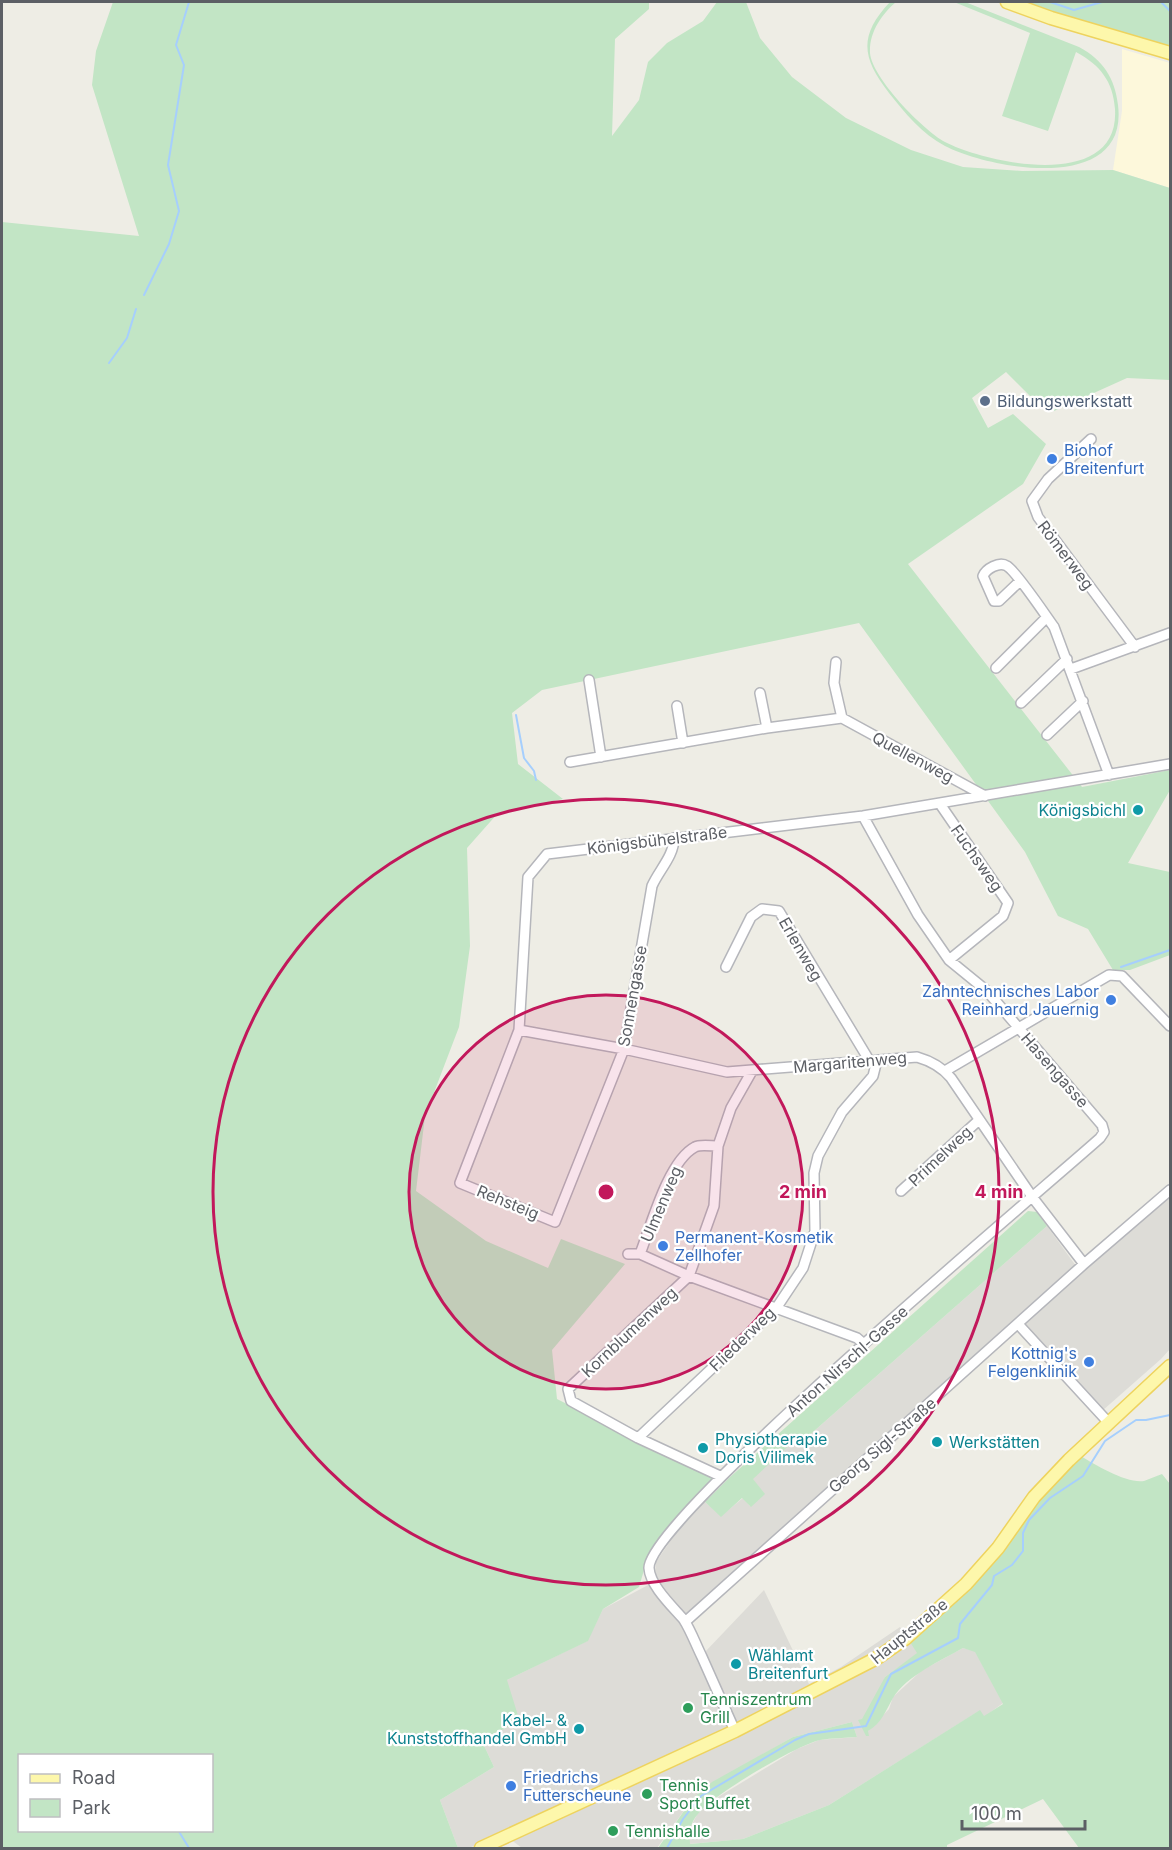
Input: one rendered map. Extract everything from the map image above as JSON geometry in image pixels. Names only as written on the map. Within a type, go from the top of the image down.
[{"type":"main road","points":[[1008,2],[1051,18],[1170,53]]},
{"type":"main road","name":"Hauptstraße","points":[[481,1848],[735,1731],[854,1672],[906,1638],[966,1584],[998,1548],[1034,1497],[1108,1422],[1170,1366]]},
{"type":"street","name":"Römerweg","points":[[1091,439],[1048,479],[1032,501],[1038,517],[1135,647]]},
{"type":"street","points":[[1020,581],[1047,617],[1067,659],[1109,775]]},
{"type":"street","points":[[996,668],[1047,617]]},
{"type":"street","points":[[1071,669],[1170,635]]},
{"type":"street","points":[[1021,703],[1067,659]]},
{"type":"street","points":[[570,762],[767,728],[842,718],[834,683],[836,662]]},
{"type":"street","points":[[589,680],[601,757]]},
{"type":"street","points":[[760,693],[767,728]]},
{"type":"street","points":[[1047,735],[1083,701]]},
{"type":"street","points":[[677,706],[683,743]]},
{"type":"street","name":"Quellenweg","points":[[842,718],[985,796]]},
{"type":"street","name":"Königsbühelstraße","points":[[460,1183],[519,1030],[528,877],[547,854],[862,816],[1170,764]]},
{"type":"street","name":"Fuchsweg","points":[[940,804],[1008,903],[1003,916],[949,960]]},
{"type":"street","name":"Hasengasse","points":[[862,816],[918,915],[949,960],[987,992],[1101,1125],[1104,1132],[1100,1138],[1033,1198]]},
{"type":"street","name":"Sonnengasse","points":[[555,1222],[624,1049],[652,886],[671,853],[674,838]]},
{"type":"street","name":"Erlenweg","points":[[726,967],[751,917],[762,909],[779,911],[873,1060]]},
{"type":"street","points":[[945,1071],[1095,983],[1117,974],[1132,985],[1170,1026]]},
{"type":"street","name":"Margaritenweg","points":[[519,1030],[624,1049],[727,1072],[917,1057],[945,1071],[1033,1198],[1084,1264]]},
{"type":"street","name":"Fliederweg","points":[[638,1438],[777,1307],[803,1268],[814,1238],[814,1173],[821,1146],[842,1112],[873,1076],[873,1060]]},
{"type":"street","name":"Kornblumenweg","points":[[720,1476],[638,1438],[571,1401],[568,1389],[689,1276],[714,1206],[718,1146],[732,1108],[752,1071]]},
{"type":"street","name":"Primelweg","points":[[901,1191],[979,1120]]},
{"type":"street","name":"Ulmenweg","points":[[640,1254],[666,1186],[680,1160],[696,1146],[718,1146]]},
{"type":"street","name":"Rehsteig","points":[[460,1183],[555,1222]]},
{"type":"street","name":"Georg Sigl-Straße","points":[[685,1622],[1084,1264],[1170,1190]]},
{"type":"street","name":"Anton Nirschl-Gasse","points":[[685,1622],[653,1581],[649,1570],[650,1560],[668,1534],[720,1476],[864,1344],[1033,1198]]},
{"type":"street","points":[[628,1254],[640,1254],[689,1276],[857,1338],[864,1344]]},
{"type":"street","points":[[1018,1324],[1108,1422]]},
{"type":"street","points":[[685,1622],[735,1731]]},
{"type":"shaded area","points":[[1122,49],[1170,63],[1170,188],[1113,170],[1122,111]]},
{"type":"shaded area","points":[[1170,1183],[1170,1349],[1161,1359],[1102,1411],[1025,1323],[691,1623],[655,1577],[656,1562],[676,1533],[705,1502],[721,1516],[743,1498],[750,1506],[764,1494],[752,1479],[800,1434],[805,1439],[1047,1226],[1076,1266]]},
{"type":"shaded area","points":[[650,1584],[683,1628],[691,1623],[705,1652],[764,1590],[809,1684],[841,1667],[900,1627],[918,1653],[885,1677],[868,1731],[889,1709],[893,1697],[921,1671],[963,1648],[975,1651],[1003,1703],[984,1717],[979,1711],[829,1805],[743,1839],[689,1844],[689,1830],[698,1813],[718,1797],[797,1749],[819,1740],[857,1737],[852,1722],[793,1737],[735,1770],[693,1798],[657,1848],[522,1848],[502,1833],[469,1848],[458,1848],[440,1800],[494,1767],[481,1739],[507,1680],[587,1641],[603,1609]]},
{"type":"green space","points":[[113,2],[649,2],[649,9],[615,39],[612,136],[639,100],[648,62],[667,43],[703,21],[717,2],[746,2],[760,38],[792,77],[846,118],[911,150],[963,167],[1022,171],[1113,170],[1170,188],[1170,380],[1127,378],[1054,411],[1041,407],[1006,372],[972,398],[988,428],[1013,414],[1046,444],[1023,484],[908,564],[1082,787],[1170,770],[1170,790],[1128,863],[1170,872],[1170,955],[1130,970],[1113,970],[1088,929],[1058,916],[1025,852],[859,623],[542,690],[512,713],[518,764],[563,799],[498,813],[467,848],[470,946],[459,1027],[425,1116],[416,1191],[486,1241],[548,1268],[561,1239],[625,1264],[552,1350],[557,1399],[713,1478],[649,1553],[639,1587],[603,1609],[588,1641],[507,1680],[520,1722],[481,1739],[494,1767],[440,1800],[458,1848],[2,1848],[2,222],[139,236],[92,85],[96,51]]},
{"type":"green space","points":[[890,2],[896,2],[881,18],[870,45],[873,64],[879,76],[912,115],[945,142],[990,158],[1019,163],[1048,165],[1075,162],[1097,152],[1111,135],[1115,109],[1114,99],[1104,75],[1092,62],[1076,52],[1048,131],[1002,116],[1030,33],[954,2],[965,2],[1079,47],[1095,58],[1111,78],[1114,86],[1118,105],[1116,133],[1102,152],[1080,163],[1053,168],[1023,167],[993,162],[966,155],[945,146],[914,122],[889,93],[873,69],[867,47],[869,37],[880,14]]},
{"type":"green space","points":[[1017,2],[1170,2],[1170,47],[1121,35]]},
{"type":"green space","points":[[1028,1211],[1037,1212],[1047,1226],[805,1439],[800,1435],[753,1479],[765,1494],[751,1507],[742,1498],[721,1517],[705,1502],[729,1478]]},
{"type":"green space","points":[[1081,1456],[1129,1480],[1144,1481],[1162,1474],[1170,1484],[1170,1848],[1079,1848],[1043,1799],[947,1845],[947,1848],[658,1848],[693,1798],[712,1782],[793,1737],[852,1722],[857,1737],[825,1739],[809,1744],[737,1784],[706,1806],[695,1817],[691,1828],[690,1844],[743,1839],[829,1805],[980,1710],[984,1716],[1003,1704],[975,1652],[963,1648],[925,1669],[906,1683],[893,1698],[880,1720],[868,1731],[869,1736],[866,1736],[858,1720],[862,1719],[885,1677],[917,1653],[910,1642],[970,1589],[1002,1551],[1037,1501]]},
{"type":"waterway","points":[[144,295],[169,244],[179,211],[168,165],[184,65],[176,45],[189,2]]},
{"type":"waterway","points":[[1050,2],[1074,10],[1102,2]]},
{"type":"waterway","points":[[1161,2],[1170,11]]},
{"type":"waterway","points":[[109,363],[127,338],[136,309]]},
{"type":"waterway","points":[[516,715],[524,758],[534,771],[536,780]]},
{"type":"waterway","points":[[1121,967],[1170,950]]},
{"type":"waterway","points":[[667,1848],[683,1819],[701,1796],[809,1734],[866,1726],[891,1674],[958,1638],[960,1624],[992,1585],[994,1576],[1012,1565],[1023,1551],[1023,1533],[1029,1520],[1050,1498],[1083,1476],[1105,1441],[1136,1420],[1170,1415]]},
{"type":"waterway","points":[[179,1832],[189,1848]]},
{"type":"place","name":"Bildungswerkstatt","points":[[985,401]]},
{"type":"place","name":"Biohof Breitenfurt","points":[[1052,459]]},
{"type":"place","name":"Königsbichl","points":[[1138,810]]},
{"type":"place","name":"Zahntechnisches Labor Reinhard Jauernig","points":[[1111,1000]]},
{"type":"place","name":"Permanent-Kosmetik Zellhofer","points":[[663,1246]]},
{"type":"place","name":"Kottnig's Felgenklinik","points":[[1089,1362]]},
{"type":"place","name":"Werkstätten","points":[[937,1442]]},
{"type":"place","name":"Physiotherapie Doris Vilimek","points":[[703,1448]]},
{"type":"place","name":"Wählamt Breitenfurt","points":[[736,1664]]},
{"type":"place","name":"Tenniszentrum Grill","points":[[688,1708]]},
{"type":"place","name":"Kabel- & Kunststoffhandel GmbH","points":[[579,1729]]},
{"type":"place","name":"Friedrichs Futterscheune","points":[[511,1786]]},
{"type":"place","name":"Tennis Sport Buffet","points":[[647,1794]]},
{"type":"place","name":"Tennishalle","points":[[613,1831]]}]
